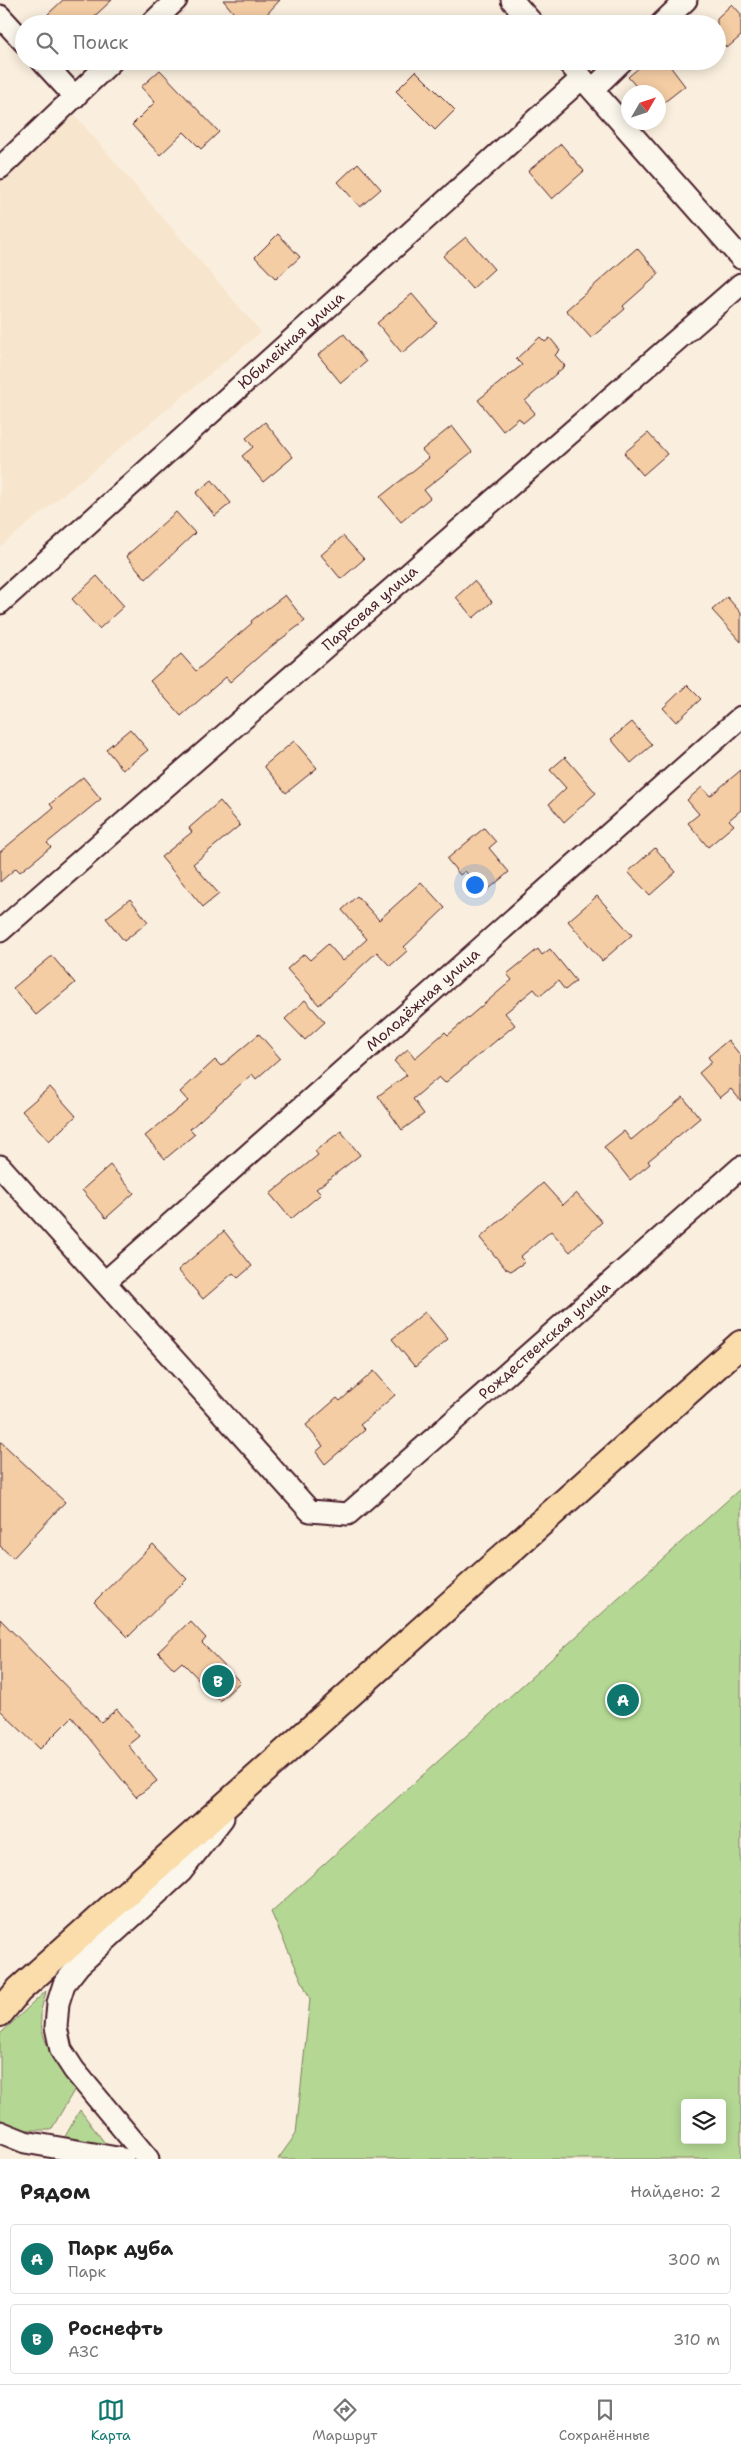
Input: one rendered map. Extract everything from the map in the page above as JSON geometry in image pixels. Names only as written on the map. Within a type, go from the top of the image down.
[{"type":"main road","points":[[0,2013],[9,1995],[741,1344]]},
{"type":"street","points":[[160,15],[176,0]]},
{"type":"street","points":[[512,0],[525,15]]},
{"type":"street","points":[[670,15],[686,0]]},
{"type":"street","points":[[0,16],[15,32]]},
{"type":"street","points":[[50,70],[75,97]]},
{"type":"street","points":[[0,168],[103,70]]},
{"type":"street","points":[[575,70],[741,258]]},
{"type":"street","name":"Юбилейная улица","points":[[0,603],[588,84],[609,70]]},
{"type":"street","name":"Парковая улица","points":[[0,931],[741,284]]},
{"type":"street","name":"Молодёжная улица","points":[[105,1282],[741,717]]},
{"type":"street","points":[[0,1166],[105,1282]]},
{"type":"street","name":"Рождественская улица","points":[[105,1282],[310,1511],[348,1514],[741,1168]]},
{"type":"street","points":[[148,2159],[74,2070],[61,2050],[56,2027],[58,2003],[64,1984],[79,1965],[181,1872],[252,1780]]},
{"type":"street","points":[[0,2132],[25,2142],[123,2159]]},
{"type":"street","points":[[0,2147],[25,2142]]},
{"type":"shaded area","points":[[75,115],[261,332],[0,547],[0,180]]},
{"type":"green space","points":[[741,1488],[741,2159],[278,2159],[296,2134],[310,1999],[271,1912]]},
{"type":"green space","points":[[46,1991],[41,2011],[43,2035],[52,2054],[76,2087],[51,2130],[12,2128],[0,2124],[0,2034]]},
{"type":"green space","points":[[80,2110],[110,2150],[62,2142]]},
{"type":"building","points":[[63,0],[112,0],[96,15],[48,14]]},
{"type":"building","points":[[223,0],[280,0],[266,15],[230,15],[233,12]]},
{"type":"building","points":[[732,4],[741,14],[741,36],[727,48],[726,15],[720,15]]},
{"type":"building","points":[[160,70],[219,132],[201,149],[184,132],[160,155],[132,125],[155,102],[141,87]]},
{"type":"building","points":[[636,70],[673,70],[685,86],[666,101],[666,85],[635,85],[628,77]]},
{"type":"building","points":[[416,71],[455,110],[435,130],[396,91]]},
{"type":"building","points":[[561,144],[584,171],[552,199],[528,171]]},
{"type":"building","points":[[358,163],[381,189],[360,207],[338,182]]},
{"type":"building","points":[[278,234],[300,257],[276,279],[255,257]]},
{"type":"building","points":[[466,237],[494,269],[472,289],[443,256]]},
{"type":"building","points":[[637,248],[659,274],[623,306],[625,309],[591,338],[566,310]]},
{"type":"building","points":[[412,294],[437,323],[402,353],[377,323]]},
{"type":"building","points":[[344,334],[366,362],[341,383],[318,355]]},
{"type":"building","points":[[540,337],[545,342],[550,338],[560,350],[555,355],[565,366],[525,401],[535,413],[523,423],[519,418],[503,431],[478,400],[522,365],[516,359]]},
{"type":"building","points":[[265,422],[293,457],[263,482],[242,456],[253,447],[246,438]]},
{"type":"building","points":[[452,426],[472,452],[424,490],[430,498],[401,522],[380,497],[429,458],[422,450]]},
{"type":"building","points":[[648,433],[667,454],[643,475],[624,453]]},
{"type":"building","points":[[212,480],[231,503],[215,516],[196,493]]},
{"type":"building","points":[[176,512],[195,533],[146,579],[126,556]]},
{"type":"building","points":[[343,536],[364,559],[341,579],[321,555]]},
{"type":"building","points":[[97,576],[124,606],[99,629],[72,599]]},
{"type":"building","points":[[474,581],[492,602],[473,618],[456,597]]},
{"type":"building","points":[[285,595],[305,621],[264,652],[230,682],[226,677],[181,716],[150,681],[181,654],[196,671],[252,623],[251,621]]},
{"type":"building","points":[[727,597],[741,613],[741,642],[712,610]]},
{"type":"building","points":[[687,685],[701,699],[676,722],[663,708]]},
{"type":"building","points":[[632,722],[652,745],[631,763],[611,739]]},
{"type":"building","points":[[130,729],[148,750],[123,770],[106,749]]},
{"type":"building","points":[[294,741],[317,768],[286,793],[264,766]]},
{"type":"building","points":[[565,757],[596,793],[564,822],[549,804],[566,788],[550,770]]},
{"type":"building","points":[[741,770],[741,810],[729,820],[734,825],[708,847],[688,823],[699,814],[687,800],[702,787],[710,796]]},
{"type":"building","points":[[83,777],[101,799],[47,843],[51,847],[20,872],[16,868],[0,882],[0,852],[53,808],[50,804]]},
{"type":"building","points":[[220,801],[240,825],[193,864],[219,894],[203,907],[161,857],[192,832],[189,828]]},
{"type":"building","points":[[484,828],[496,842],[489,848],[509,872],[484,893],[465,871],[460,875],[447,859]]},
{"type":"building","points":[[655,848],[676,872],[650,895],[628,872]]},
{"type":"building","points":[[421,882],[445,908],[404,947],[407,951],[390,966],[377,952],[319,1005],[287,969],[304,954],[310,960],[328,944],[343,961],[367,939],[342,910],[357,896],[379,920]]},
{"type":"building","points":[[597,896],[632,935],[602,961],[568,921]]},
{"type":"building","points":[[130,899],[148,922],[124,941],[106,918]]},
{"type":"building","points":[[538,949],[542,955],[550,949],[576,981],[565,990],[558,981],[540,996],[534,989],[505,1013],[515,1025],[445,1083],[439,1077],[413,1099],[424,1114],[402,1130],[378,1096],[407,1075],[394,1061],[408,1049],[415,1058],[445,1032],[448,1035],[512,980],[507,974]]},
{"type":"building","points":[[52,956],[75,983],[36,1015],[13,988]]},
{"type":"building","points":[[305,1000],[325,1022],[305,1040],[285,1019]]},
{"type":"building","points":[[259,1034],[280,1058],[256,1079],[252,1074],[190,1129],[195,1134],[165,1159],[145,1136],[188,1101],[180,1092],[215,1060],[221,1066]]},
{"type":"building","points":[[728,1040],[741,1056],[741,1101],[731,1089],[720,1098],[699,1073],[712,1062],[708,1057]]},
{"type":"building","points":[[50,1087],[76,1116],[49,1141],[22,1111]]},
{"type":"building","points":[[683,1097],[700,1118],[648,1161],[650,1164],[630,1180],[604,1147],[624,1131],[631,1140]]},
{"type":"building","points":[[341,1131],[360,1155],[316,1189],[321,1194],[291,1219],[270,1194],[318,1155],[315,1151]]},
{"type":"building","points":[[110,1165],[134,1193],[106,1218],[82,1190]]},
{"type":"building","points":[[543,1183],[563,1205],[576,1193],[602,1222],[570,1252],[551,1231],[520,1257],[525,1262],[511,1271],[505,1268],[480,1238]]},
{"type":"building","points":[[224,1231],[252,1266],[238,1278],[233,1273],[203,1299],[178,1270]]},
{"type":"building","points":[[425,1312],[448,1339],[415,1367],[392,1339]]},
{"type":"building","points":[[374,1371],[395,1395],[360,1425],[365,1430],[325,1464],[316,1452],[323,1446],[306,1425],[337,1398],[340,1401]]},
{"type":"building","points":[[0,1441],[65,1502],[13,1558],[0,1546]]},
{"type":"building","points":[[153,1544],[187,1579],[128,1637],[94,1602]]},
{"type":"building","points":[[0,1619],[101,1722],[117,1709],[139,1736],[128,1745],[157,1781],[136,1797],[72,1717],[40,1749],[0,1710]]},
{"type":"building","points":[[190,1621],[206,1638],[202,1643],[240,1682],[220,1701],[182,1662],[174,1669],[158,1652]]},
{"type":"place","name":"Роснефть","points":[[218,1681]]},
{"type":"place","name":"Парк дуба","points":[[623,1700]]}]
